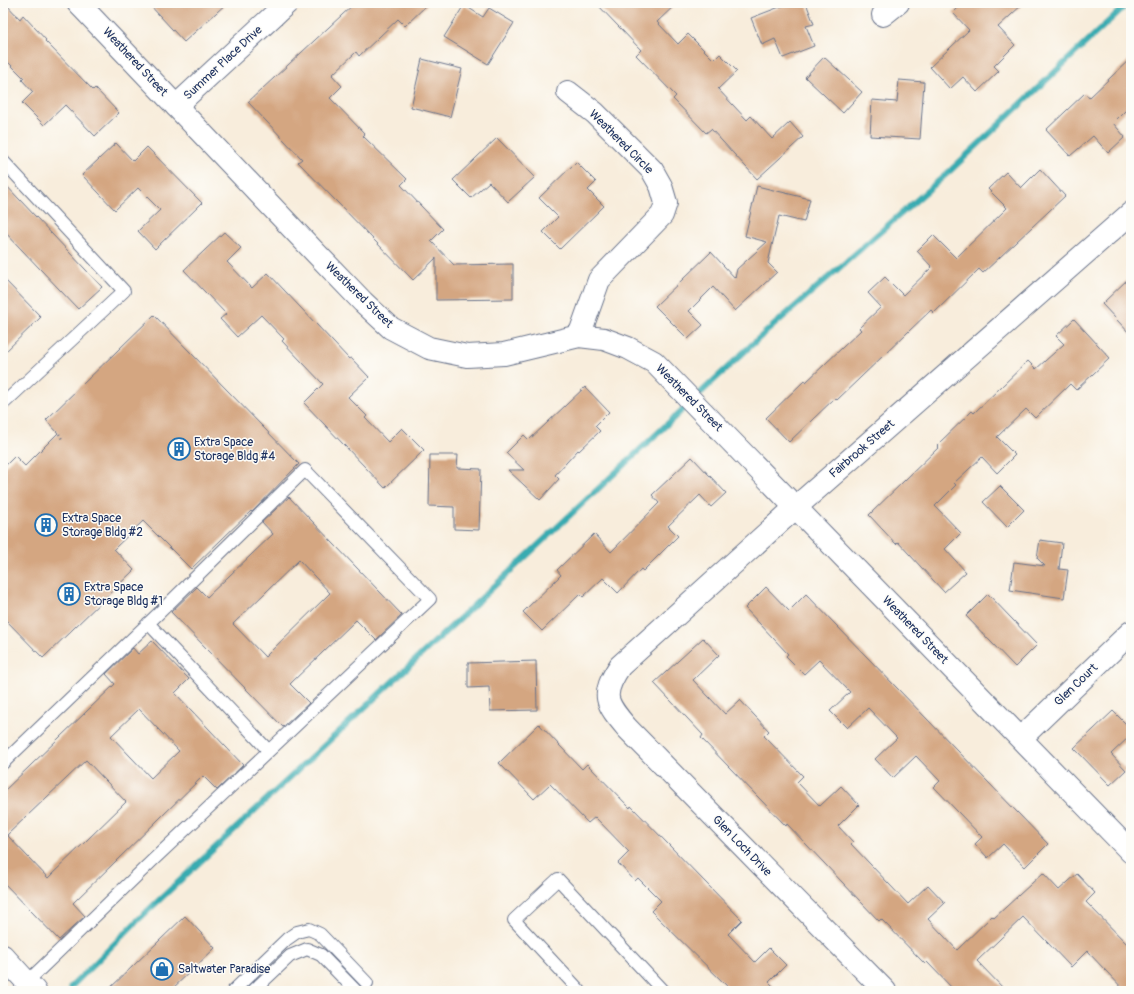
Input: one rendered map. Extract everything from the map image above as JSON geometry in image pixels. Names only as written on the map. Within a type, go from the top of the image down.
[{"type":"street","name":"Weathered Street","points":[[78,3],[363,302],[391,328],[429,348],[467,356],[504,354],[579,336],[604,339],[628,348],[654,362],[1131,852]]},
{"type":"street","name":"Summer Place Drive","points":[[176,106],[287,3]]},
{"type":"street","name":"Weathered Circle","points":[[568,92],[595,113],[652,170],[661,186],[666,203],[662,215],[599,280],[579,336]]},
{"type":"street","name":"Fairbrook Street","points":[[607,695],[611,679],[620,666],[796,507],[1131,213]]},
{"type":"street","name":"Glen Court","points":[[1021,738],[1131,632]]},
{"type":"street","name":"Glen Loch Drive","points":[[607,695],[612,710],[627,728],[885,991]]},
{"type":"street","points":[[3,956],[31,987]]},
{"type":"lane","points":[[3,161],[124,291],[3,404]]},
{"type":"lane","points":[[3,763],[305,470],[430,599],[153,860],[31,987]]},
{"type":"lane","points":[[148,623],[268,750]]},
{"type":"lane","points":[[580,991],[514,920],[558,879],[664,991]]},
{"type":"lane","points":[[233,991],[287,940],[297,932],[309,929],[320,934],[367,983]]},
{"type":"lane","points":[[253,991],[290,956],[307,949],[322,955],[356,991]]},
{"type":"path","points":[[60,434],[62,439]]},
{"type":"building","points":[[3,3],[5,3],[20,19],[23,15],[46,40],[45,41],[93,90],[95,88],[119,113],[95,136],[65,105],[44,125],[22,103],[33,92],[22,80],[24,78],[3,57]]},
{"type":"building","points":[[148,3],[227,3],[184,42]]},
{"type":"building","points":[[355,3],[429,3],[405,26],[398,19],[359,56],[356,52],[332,75],[342,86],[330,98],[365,134],[363,136],[407,179],[401,185],[443,229],[431,241],[454,265],[513,264],[513,299],[436,300],[436,258],[413,280],[298,162],[302,159],[248,102]]},
{"type":"building","points":[[596,3],[677,3],[657,22],[678,44],[688,34],[714,60],[720,54],[737,71],[718,89],[747,120],[751,116],[772,139],[790,122],[803,137],[757,179],[711,129],[706,133],[673,99],[676,96],[636,55],[641,50]]},
{"type":"building","points":[[790,3],[806,3],[814,24],[806,26],[814,46],[783,58],[775,39],[762,45],[751,18]]},
{"type":"building","points":[[963,3],[1024,3],[998,27],[1015,45],[994,66],[999,71],[977,92],[963,77],[950,89],[930,67],[969,30],[953,13]]},
{"type":"building","points":[[464,5],[483,17],[489,8],[514,23],[488,64],[444,37]]},
{"type":"building","points":[[824,57],[862,92],[843,113],[805,77]]},
{"type":"building","points":[[1131,58],[1131,105],[1113,123],[1125,137],[1108,153],[1093,136],[1070,156],[1046,130],[1085,93],[1089,98]]},
{"type":"building","points":[[422,59],[462,69],[450,117],[411,107]]},
{"type":"building","points":[[899,80],[924,82],[920,139],[870,136],[872,100],[897,102]]},
{"type":"building","points":[[497,138],[535,177],[508,202],[489,182],[471,198],[453,180]]},
{"type":"building","points":[[116,143],[133,161],[147,147],[202,203],[155,249],[138,231],[160,210],[138,188],[115,210],[82,175]]},
{"type":"building","points":[[576,162],[596,182],[588,190],[604,206],[560,249],[543,232],[558,217],[539,198]]},
{"type":"building","points":[[1040,169],[1065,196],[983,273],[979,269],[934,313],[931,310],[837,400],[835,398],[789,442],[766,418],[805,380],[806,382],[861,330],[859,328],[881,307],[868,293],[885,277],[903,295],[932,267],[917,251],[933,235],[956,258],[1007,208],[988,189],[1006,172],[1021,188]]},
{"type":"building","points":[[3,182],[102,287],[78,309],[3,230]]},
{"type":"building","points":[[757,186],[810,199],[804,222],[779,216],[768,263],[777,272],[735,311],[713,287],[689,311],[703,325],[688,339],[655,306],[711,252],[735,278],[737,269],[767,242],[745,236]]},
{"type":"building","points":[[224,232],[241,248],[227,262],[252,288],[268,273],[349,359],[351,358],[369,377],[348,397],[367,416],[365,418],[388,442],[402,428],[424,450],[385,488],[304,403],[323,384],[282,341],[284,339],[261,315],[237,337],[220,319],[226,314],[184,270]]},
{"type":"building","points":[[1131,276],[1131,335],[1102,304]]},
{"type":"building","points":[[3,278],[41,317],[3,354]]},
{"type":"building","name":"Extra Space Storage Bldg #4","points":[[154,315],[299,464],[252,512],[251,511],[191,569],[143,521],[114,549],[134,570],[43,658],[3,617],[3,468],[15,456],[25,466],[58,433],[46,420]]},
{"type":"building","points":[[1074,319],[1110,358],[1076,390],[1070,384],[1035,418],[1026,409],[997,437],[1015,455],[997,473],[982,457],[954,483],[956,485],[935,506],[961,533],[945,549],[966,572],[944,592],[898,542],[896,544],[869,515],[939,447],[937,445],[972,411],[974,413],[1028,361],[1036,369],[1064,344],[1056,336]]},
{"type":"building","points":[[585,387],[609,412],[595,426],[600,431],[579,451],[578,450],[555,475],[559,479],[540,500],[508,470],[524,470],[506,453],[524,435],[529,440]]},
{"type":"building","points":[[430,455],[458,455],[457,468],[481,469],[479,530],[454,529],[454,507],[429,506]]},
{"type":"building","points":[[692,457],[726,493],[711,507],[700,495],[668,526],[678,536],[643,571],[641,569],[618,593],[603,578],[583,597],[580,594],[542,631],[523,612],[561,575],[557,570],[594,534],[611,552],[659,503],[652,495]]},
{"type":"building","points":[[1000,486],[1024,510],[1007,527],[983,502]]},
{"type":"building","points":[[289,497],[402,615],[376,640],[356,620],[290,684],[309,703],[283,727],[171,612],[197,587],[207,597],[273,534],[262,522]],"holes":[[[299,560],[330,593],[265,657],[233,624]]]},
{"type":"building","points":[[1040,540],[1062,543],[1059,569],[1068,570],[1064,598],[1010,590],[1014,562],[1045,566],[1037,558]]},
{"type":"building","points":[[766,587],[789,611],[806,594],[1048,844],[1025,867],[1003,844],[988,858],[975,844],[982,837],[934,787],[940,781],[916,756],[893,778],[875,759],[897,738],[868,708],[847,728],[830,711],[850,692],[819,660],[804,674],[786,656],[788,654],[745,608]]},
{"type":"building","points":[[988,594],[1037,645],[1015,667],[966,616]]},
{"type":"building","points":[[703,638],[719,655],[693,680],[725,714],[740,700],[769,731],[764,736],[803,776],[797,782],[820,806],[841,786],[859,805],[838,826],[853,842],[851,844],[908,904],[928,885],[945,903],[928,919],[957,950],[992,916],[994,918],[1043,873],[1059,890],[1077,874],[1095,893],[1086,902],[1131,948],[1131,991],[1125,991],[1087,951],[1071,967],[1023,917],[977,961],[1006,991],[955,991],[927,962],[925,964],[881,919],[879,921],[787,824],[786,826],[701,738],[703,735],[654,683]]},
{"type":"building","points":[[152,641],[189,679],[175,693],[243,765],[217,790],[203,776],[73,903],[85,916],[59,940],[3,882],[3,792],[115,684],[106,674],[133,648],[138,654]],"holes":[[[139,709],[179,751],[151,778],[111,736]],[[86,760],[126,802],[48,878],[7,835]]]},
{"type":"building","points":[[536,661],[537,710],[490,711],[489,687],[468,688],[468,663]]},
{"type":"building","points":[[1113,711],[1131,729],[1131,735],[1111,754],[1126,770],[1110,785],[1074,748]]},
{"type":"building","points":[[539,724],[582,769],[587,764],[630,808],[631,806],[742,920],[728,934],[755,962],[769,948],[786,965],[769,982],[778,991],[732,991],[651,911],[661,901],[638,878],[635,881],[618,863],[629,852],[595,817],[588,823],[550,784],[534,799],[499,763]]},
{"type":"building","name":"Saltwater Paradise","points":[[185,916],[215,948],[170,991],[107,991]]},
{"type":"waterway","points":[[71,987],[140,918],[758,339],[951,170],[1128,3]]},
{"type":"place","name":"Extra Space Storage Bldg #4","points":[[179,449]]},
{"type":"place","name":"Extra Space Storage Bldg #2","points":[[46,525]]},
{"type":"place","name":"Extra Space Storage Bldg #1","points":[[69,594]]},
{"type":"place","name":"Saltwater Paradise","points":[[162,969]]}]
